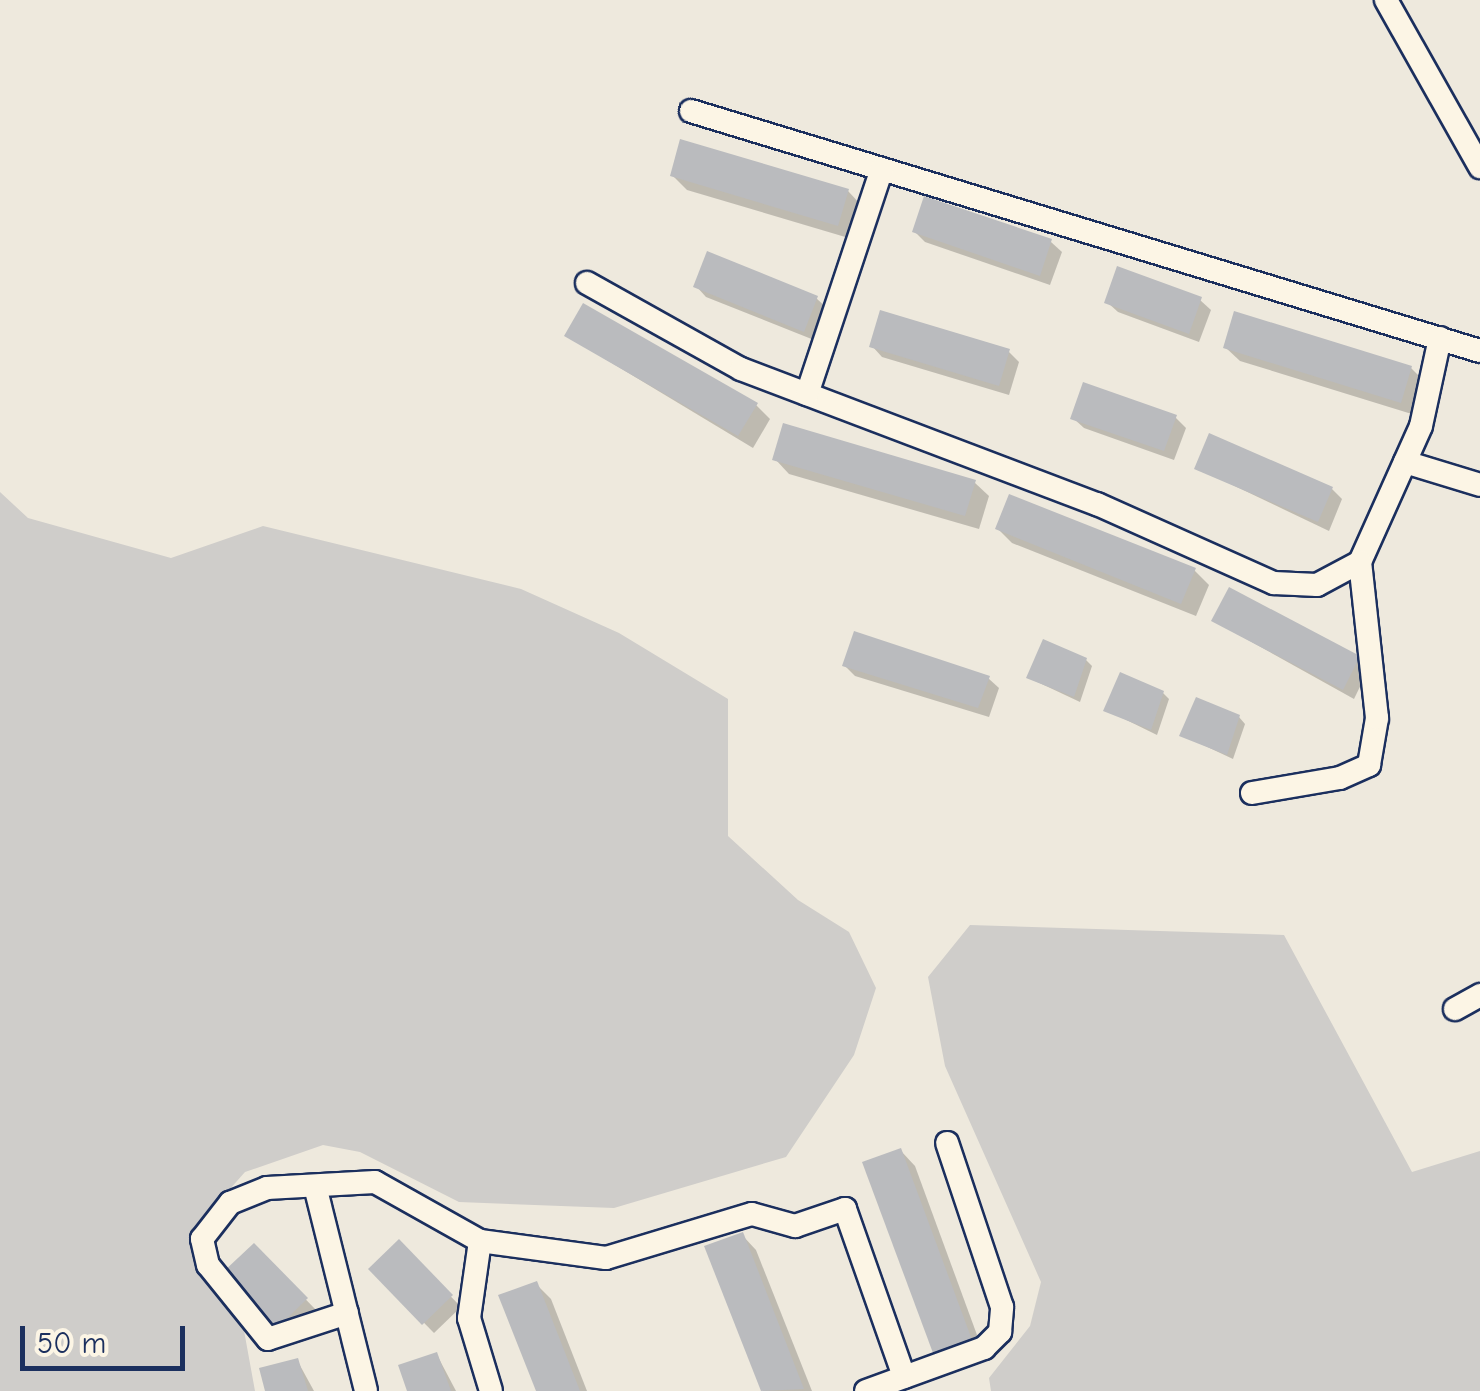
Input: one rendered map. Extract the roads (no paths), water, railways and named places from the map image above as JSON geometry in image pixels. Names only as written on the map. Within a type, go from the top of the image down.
[{"type":"street","points":[[1386,0],[1480,168]]},
{"type":"street","points":[[691,111],[1480,351]]},
{"type":"street","points":[[807,394],[882,169]]},
{"type":"street","points":[[586,283],[740,369],[1096,504],[1274,583],[1317,585],[1360,562]]},
{"type":"street","points":[[1252,794],[1340,778],[1369,765],[1377,718],[1360,562],[1421,426],[1440,338]]},
{"type":"street","points":[[1405,462],[1480,485]]},
{"type":"street","points":[[1455,1009],[1480,995]]},
{"type":"street","points":[[866,1391],[984,1348],[1000,1332],[1002,1306],[946,1143]]},
{"type":"street","points":[[347,1312],[268,1339],[208,1265],[202,1239],[230,1204],[267,1188],[375,1182],[480,1241],[606,1258],[752,1214],[795,1226],[845,1209],[904,1377]]},
{"type":"street","points":[[315,1186],[366,1391]]},
{"type":"street","points":[[480,1241],[469,1318],[491,1391]]}]
